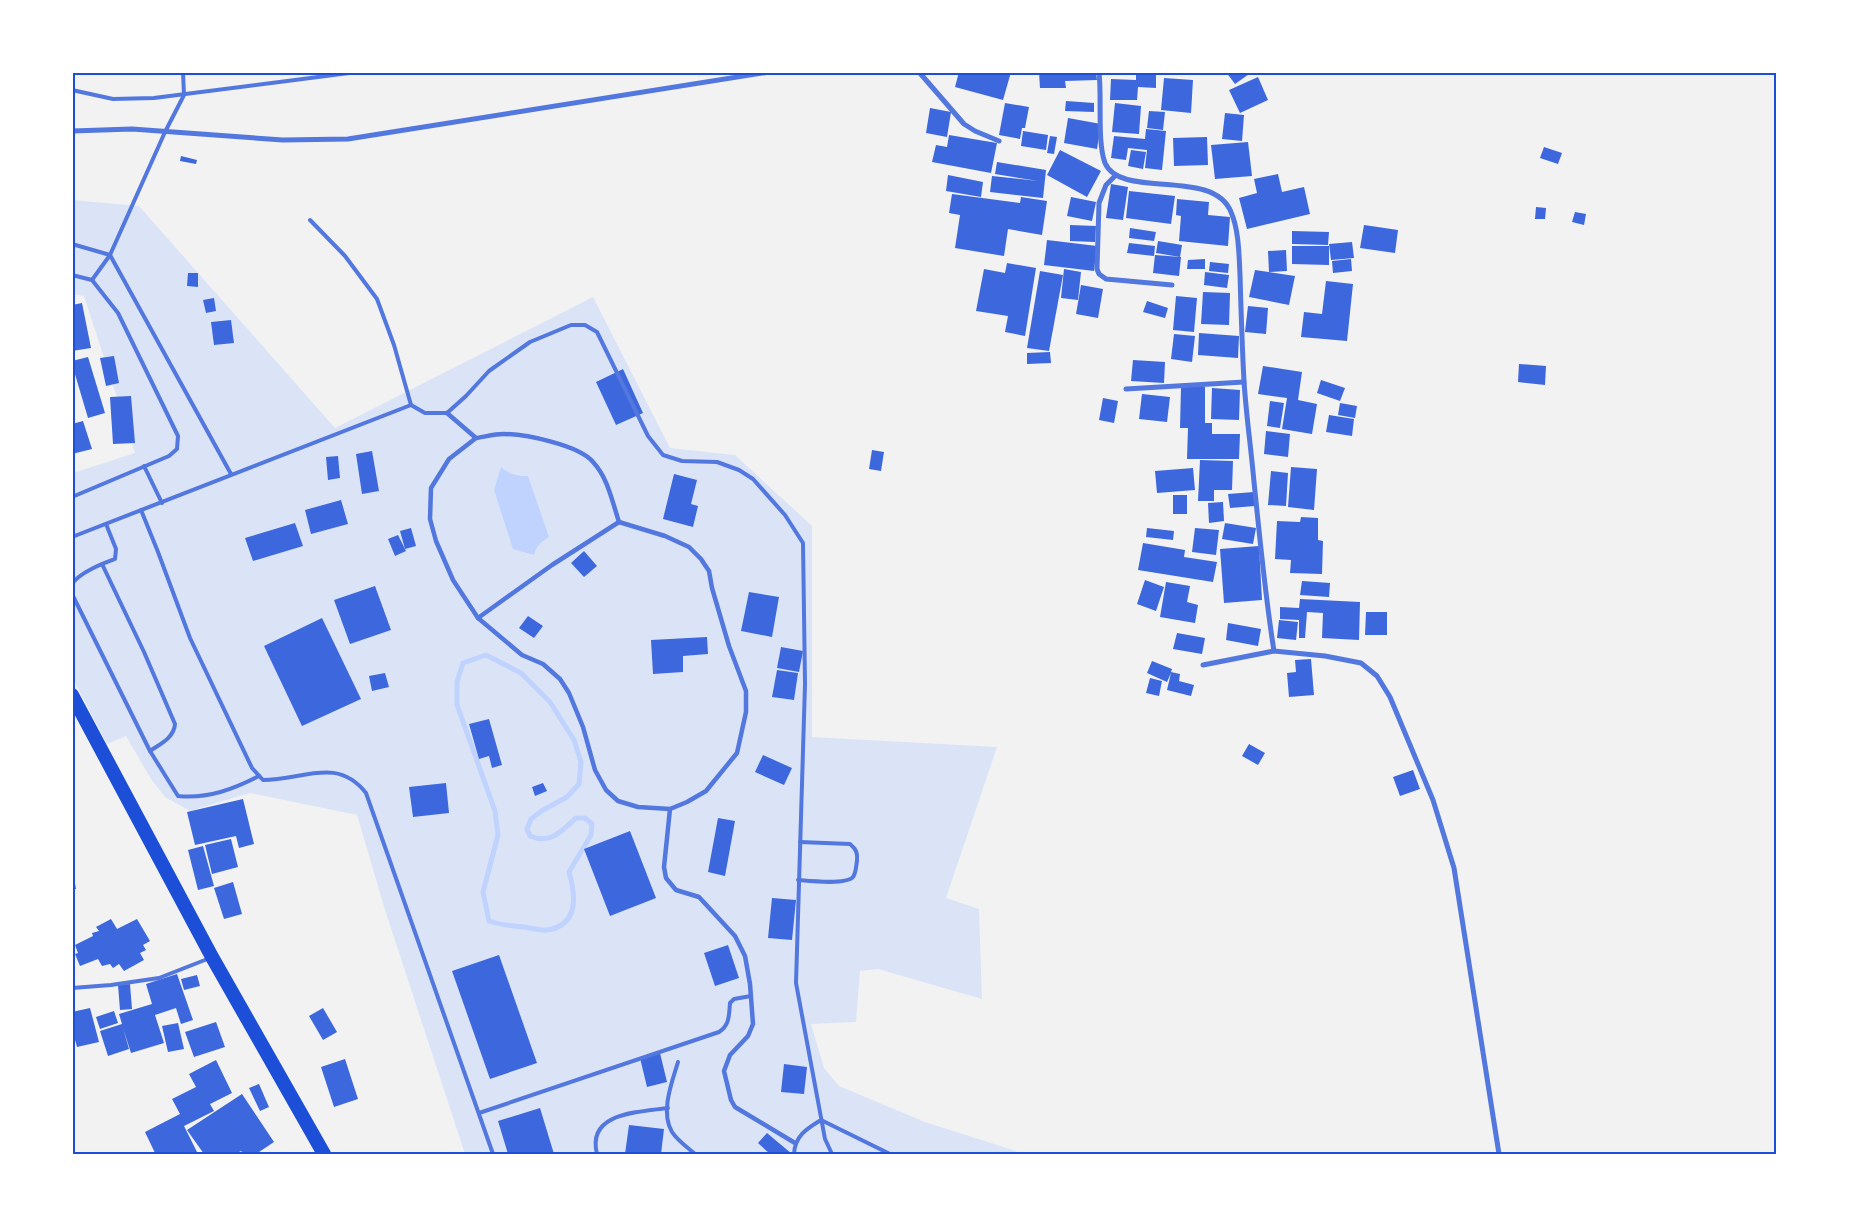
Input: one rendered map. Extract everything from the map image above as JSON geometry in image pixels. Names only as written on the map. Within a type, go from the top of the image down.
[{"type":"highway","points":[[72,695],[212,957],[324,1154]]},
{"type":"street","points":[[72,131],[132,129],[283,140],[348,139],[769,72]]},
{"type":"street","points":[[919,72],[964,124],[999,141]]},
{"type":"street","points":[[1099,72],[1102,150],[1106,164],[1115,176],[1206,190],[1218,194],[1225,200],[1232,213],[1238,245],[1244,382],[1266,599],[1274,651]]},
{"type":"street","points":[[1115,176],[1106,185],[1099,203],[1097,269],[1099,274],[1106,279],[1172,285]]},
{"type":"street","points":[[1126,389],[1244,382]]},
{"type":"street","points":[[447,413],[476,438]]},
{"type":"street","points":[[478,618],[552,565],[619,522],[665,536],[689,547],[701,559],[709,571],[729,646],[746,691],[746,712],[736,753],[706,791],[670,809],[638,807],[618,801],[606,790],[595,770],[583,727],[573,702],[560,679],[543,664],[522,655],[478,618],[452,580],[436,541],[430,519],[431,488],[449,458],[476,438],[503,434],[542,440],[579,450],[593,461],[605,479],[619,522]]},
{"type":"street","points":[[1203,665],[1274,651],[1326,656],[1361,664],[1377,676],[1390,697],[1433,800],[1454,868],[1498,1154]]},
{"type":"street","points":[[670,809],[664,867],[666,878],[676,890],[699,897],[735,936],[745,956],[753,1024],[748,1036],[730,1055],[724,1071],[731,1100],[735,1107],[795,1143]]},
{"type":"lane","points":[[92,280],[110,255],[165,132],[184,95],[183,72]]},
{"type":"lane","points":[[72,90],[113,98],[154,98],[357,72]]},
{"type":"lane","points":[[310,220],[345,256],[377,299],[394,345],[411,405],[425,413],[447,413],[489,371],[530,342],[571,325],[585,325],[597,332],[648,436],[663,455],[682,462],[718,462],[739,470],[753,480],[785,514],[803,543],[805,684],[796,983],[824,1139],[832,1154]]},
{"type":"lane","points":[[72,244],[110,255],[231,474]]},
{"type":"lane","points":[[72,275],[92,280],[118,314],[178,436],[177,449],[169,456],[72,496]]},
{"type":"lane","points":[[72,537],[411,405]]},
{"type":"lane","points":[[144,466],[162,503]]},
{"type":"lane","points":[[141,510],[190,638],[252,768],[264,780],[331,771],[348,775],[366,793],[493,1154]]},
{"type":"lane","points":[[72,584],[102,564],[115,559],[116,549],[106,524]]},
{"type":"lane","points":[[102,564],[144,652],[175,724],[171,736],[150,751]]},
{"type":"lane","points":[[72,594],[150,751],[178,796],[190,797],[220,793],[259,776]]},
{"type":"lane","points":[[798,880],[845,881],[852,877],[856,870],[858,854],[850,844],[800,842]]},
{"type":"lane","points":[[72,988],[159,978],[212,957]]},
{"type":"lane","points":[[479,1113],[719,1032],[725,1029],[728,1024],[730,1002],[734,999],[751,996]]},
{"type":"lane","points":[[678,1062],[668,1098],[667,1119],[672,1132],[691,1154]]},
{"type":"lane","points":[[597,1154],[595,1145],[597,1136],[603,1126],[618,1115],[668,1108]]},
{"type":"lane","points":[[794,1154],[795,1143],[802,1132],[821,1120]]},
{"type":"lane","points":[[821,1120],[890,1154]]},
{"type":"shaded area","points":[[72,200],[139,206],[335,428],[593,297],[670,448],[735,455],[812,526],[812,737],[997,747],[946,898],[979,909],[982,999],[878,969],[860,971],[856,1022],[811,1024],[824,1068],[839,1086],[925,1122],[1016,1151],[1015,1154],[465,1154],[385,910],[357,815],[250,793],[190,811],[165,797],[151,779],[126,736],[107,744],[73,679],[73,473],[135,453],[84,296],[73,294]]},
{"type":"water","points":[[501,467],[513,474],[528,476],[549,537],[539,544],[534,555],[513,549],[494,490]]},
{"type":"building","points":[[959,72],[1011,72],[1003,100],[955,87]]},
{"type":"building","points":[[1039,72],[1096,72],[1097,80],[1065,81],[1066,88],[1040,88]]},
{"type":"building","points":[[1136,72],[1156,72],[1156,88],[1138,87],[1137,100],[1110,100],[1111,79],[1136,80]]},
{"type":"building","points":[[1226,72],[1252,72],[1235,84]]},
{"type":"building","points":[[1258,77],[1268,100],[1240,113],[1229,90]]},
{"type":"building","points":[[1164,78],[1193,80],[1191,113],[1161,110]]},
{"type":"building","points":[[1066,101],[1094,103],[1094,112],[1065,111]]},
{"type":"building","points":[[1005,103],[1029,107],[1025,128],[1022,128],[1020,139],[999,135]]},
{"type":"building","points":[[1115,103],[1141,106],[1139,134],[1112,132]]},
{"type":"building","points":[[930,108],[951,112],[947,137],[926,133]]},
{"type":"building","points":[[1149,111],[1165,112],[1163,130],[1147,128]]},
{"type":"building","points":[[1225,113],[1244,115],[1242,141],[1222,139]]},
{"type":"building","points":[[1068,118],[1101,124],[1097,149],[1064,143]]},
{"type":"building","points":[[1146,129],[1166,131],[1162,170],[1145,168],[1147,150],[1128,148],[1126,160],[1111,158],[1114,136],[1145,139]]},
{"type":"building","points":[[1023,131],[1048,135],[1046,150],[1021,146]]},
{"type":"building","points":[[949,135],[997,143],[991,173],[932,162],[936,145],[947,147]]},
{"type":"building","points":[[1050,136],[1057,137],[1054,154],[1047,153]]},
{"type":"building","points":[[1207,137],[1208,165],[1174,166],[1173,138]]},
{"type":"building","points":[[1248,142],[1252,176],[1215,179],[1211,145]]},
{"type":"building","points":[[1544,147],[1562,153],[1558,164],[1540,158]]},
{"type":"building","points":[[1060,150],[1101,171],[1087,197],[1047,175]]},
{"type":"building","points":[[1131,150],[1146,152],[1143,169],[1128,166]]},
{"type":"building","points":[[181,156],[197,160],[196,164],[180,161]]},
{"type":"building","points":[[997,162],[1046,170],[1043,198],[990,192],[992,176],[1038,181],[995,174]]},
{"type":"building","points":[[1278,174],[1282,192],[1304,187],[1310,214],[1247,229],[1239,198],[1257,193],[1254,179]]},
{"type":"building","points":[[948,175],[983,182],[981,197],[946,191]]},
{"type":"building","points":[[1111,184],[1128,187],[1123,220],[1106,218]]},
{"type":"building","points":[[1129,191],[1175,196],[1171,224],[1126,218]]},
{"type":"building","points":[[952,194],[1020,203],[1021,197],[1047,201],[1042,235],[1008,229],[1004,256],[955,248],[960,215],[949,213]]},
{"type":"building","points":[[1071,197],[1096,202],[1092,221],[1067,216]]},
{"type":"building","points":[[1177,199],[1209,202],[1208,215],[1230,217],[1228,246],[1179,241],[1181,216],[1176,215]]},
{"type":"building","points":[[1536,207],[1546,208],[1545,219],[1535,219]]},
{"type":"building","points":[[1575,212],[1586,214],[1584,225],[1572,222]]},
{"type":"building","points":[[1070,225],[1096,226],[1095,242],[1070,241]]},
{"type":"building","points":[[1364,225],[1398,230],[1395,253],[1360,248]]},
{"type":"building","points":[[1130,228],[1156,232],[1154,241],[1129,238]]},
{"type":"building","points":[[1292,231],[1329,232],[1328,245],[1292,244]]},
{"type":"building","points":[[1047,240],[1097,246],[1094,271],[1044,265]]},
{"type":"building","points":[[1158,241],[1182,245],[1180,257],[1156,253]]},
{"type":"building","points":[[1352,242],[1354,258],[1331,260],[1329,244]]},
{"type":"building","points":[[1129,243],[1155,246],[1154,256],[1127,253]]},
{"type":"building","points":[[1292,246],[1329,246],[1329,265],[1292,264]]},
{"type":"building","points":[[1286,250],[1287,271],[1269,272],[1268,251]]},
{"type":"building","points":[[1155,255],[1181,257],[1179,276],[1153,273]]},
{"type":"building","points":[[1205,259],[1205,269],[1187,269],[1188,260]]},
{"type":"building","points":[[1351,259],[1352,271],[1333,273],[1332,261]]},
{"type":"building","points":[[1210,262],[1229,264],[1228,273],[1209,271]]},
{"type":"building","points":[[1007,263],[1036,268],[1025,336],[1005,332],[1008,316],[976,311],[984,269],[1005,273]]},
{"type":"building","points":[[1064,269],[1081,272],[1078,300],[1061,298]]},
{"type":"building","points":[[1255,270],[1295,276],[1289,305],[1249,297]]},
{"type":"building","points":[[1040,271],[1063,275],[1049,351],[1027,348]]},
{"type":"building","points":[[1205,272],[1229,275],[1227,288],[1204,285]]},
{"type":"building","points":[[188,273],[198,273],[198,287],[187,286]]},
{"type":"building","points":[[1326,281],[1353,284],[1347,341],[1301,337],[1304,312],[1322,314]]},
{"type":"building","points":[[1081,285],[1103,289],[1098,318],[1076,314]]},
{"type":"building","points":[[1203,292],[1230,293],[1229,325],[1201,324]]},
{"type":"building","points":[[1176,296],[1197,298],[1194,332],[1173,330]]},
{"type":"building","points":[[214,298],[216,311],[206,313],[203,300]]},
{"type":"building","points":[[1147,301],[1168,308],[1165,318],[1143,312]]},
{"type":"building","points":[[82,303],[91,348],[72,351],[72,305]]},
{"type":"building","points":[[1248,306],[1268,308],[1266,334],[1245,332]]},
{"type":"building","points":[[231,320],[234,343],[214,345],[211,322]]},
{"type":"building","points":[[1199,333],[1239,336],[1238,358],[1198,355]]},
{"type":"building","points":[[1174,334],[1195,336],[1192,362],[1171,359]]},
{"type":"building","points":[[1050,352],[1051,363],[1027,364],[1027,353]]},
{"type":"building","points":[[114,356],[119,383],[106,386],[100,358]]},
{"type":"building","points":[[88,357],[105,413],[88,418],[72,361]]},
{"type":"building","points":[[1133,360],[1165,362],[1164,383],[1131,381]]},
{"type":"building","points":[[1519,364],[1546,366],[1545,385],[1518,382]]},
{"type":"building","points":[[1263,366],[1302,372],[1298,400],[1317,404],[1312,434],[1282,429],[1287,398],[1258,394]]},
{"type":"building","points":[[623,369],[643,413],[616,425],[596,382]]},
{"type":"building","points":[[1321,380],[1345,388],[1340,401],[1317,393]]},
{"type":"building","points":[[1181,387],[1205,387],[1205,423],[1212,423],[1212,434],[1240,434],[1239,459],[1187,459],[1188,428],[1180,428]]},
{"type":"building","points":[[1212,388],[1240,390],[1239,420],[1211,419]]},
{"type":"building","points":[[1142,394],[1170,397],[1167,422],[1139,419]]},
{"type":"building","points":[[131,396],[135,443],[113,444],[110,397]]},
{"type":"building","points":[[1103,398],[1118,401],[1114,423],[1099,420]]},
{"type":"building","points":[[1270,401],[1284,403],[1280,428],[1267,426]]},
{"type":"building","points":[[1340,403],[1357,406],[1355,418],[1338,415]]},
{"type":"building","points":[[1329,415],[1354,419],[1352,436],[1326,432]]},
{"type":"building","points":[[83,421],[92,449],[72,454],[72,424]]},
{"type":"building","points":[[1266,431],[1290,434],[1288,457],[1264,454]]},
{"type":"building","points":[[872,450],[884,452],[881,471],[869,469]]},
{"type":"building","points":[[372,451],[379,491],[362,494],[356,454]]},
{"type":"building","points":[[338,456],[340,478],[328,480],[326,457]]},
{"type":"building","points":[[1200,460],[1233,461],[1232,490],[1214,490],[1214,501],[1198,501]]},
{"type":"building","points":[[1291,467],[1317,469],[1314,510],[1288,507]]},
{"type":"building","points":[[1193,468],[1195,490],[1157,493],[1155,471]]},
{"type":"building","points":[[1271,471],[1288,473],[1286,506],[1268,505]]},
{"type":"building","points":[[674,474],[697,480],[691,504],[698,506],[693,527],[663,519]]},
{"type":"building","points":[[1254,492],[1255,506],[1230,508],[1228,494]]},
{"type":"building","points":[[1173,495],[1187,495],[1187,514],[1173,514]]},
{"type":"building","points":[[341,500],[348,524],[311,534],[305,510]]},
{"type":"building","points":[[1223,502],[1224,521],[1209,523],[1208,503]]},
{"type":"building","points":[[1301,517],[1318,518],[1318,540],[1323,541],[1322,574],[1290,573],[1291,560],[1275,559],[1277,521],[1300,522]]},
{"type":"building","points":[[295,523],[303,546],[253,561],[245,538]]},
{"type":"building","points":[[1225,523],[1256,528],[1253,544],[1222,539]]},
{"type":"building","points":[[411,528],[416,546],[405,549],[400,531]]},
{"type":"building","points":[[1147,528],[1174,531],[1173,540],[1146,537]]},
{"type":"building","points":[[1195,528],[1219,530],[1216,555],[1192,552]]},
{"type":"building","points":[[398,535],[406,551],[395,556],[388,539]]},
{"type":"building","points":[[1143,543],[1185,550],[1184,557],[1217,562],[1213,582],[1138,570]]},
{"type":"building","points":[[1259,546],[1262,600],[1224,603],[1220,549]]},
{"type":"building","points":[[584,551],[597,566],[584,577],[571,563]]},
{"type":"building","points":[[1145,580],[1164,587],[1156,611],[1137,604]]},
{"type":"building","points":[[1302,581],[1330,583],[1329,597],[1300,595]]},
{"type":"building","points":[[1166,582],[1190,586],[1187,602],[1198,605],[1195,623],[1160,617]]},
{"type":"building","points":[[375,586],[391,630],[350,644],[334,600]]},
{"type":"building","points":[[749,592],[779,597],[772,637],[741,631]]},
{"type":"building","points":[[1300,599],[1360,602],[1359,640],[1322,638],[1323,613],[1307,612],[1305,638],[1299,638],[1299,620],[1280,619],[1280,607],[1299,608]]},
{"type":"building","points":[[1366,612],[1387,612],[1387,635],[1365,635]]},
{"type":"building","points":[[528,616],[543,626],[534,638],[519,628]]},
{"type":"building","points":[[322,618],[361,699],[302,726],[264,646]]},
{"type":"building","points":[[1279,620],[1298,622],[1296,640],[1277,638]]},
{"type":"building","points":[[1228,623],[1261,629],[1258,646],[1226,640]]},
{"type":"building","points":[[1177,633],[1205,638],[1202,654],[1173,649]]},
{"type":"building","points":[[707,637],[708,654],[683,656],[683,672],[653,674],[651,640]]},
{"type":"building","points":[[781,647],[803,651],[799,672],[777,668]]},
{"type":"building","points":[[1311,659],[1314,695],[1289,697],[1287,673],[1296,672],[1295,660]]},
{"type":"building","points":[[1152,661],[1172,669],[1171,672],[1180,674],[1179,681],[1194,685],[1191,696],[1167,690],[1171,673],[1167,682],[1147,673]]},
{"type":"building","points":[[777,670],[798,673],[794,700],[772,697]]},
{"type":"building","points":[[385,673],[389,687],[372,691],[369,676]]},
{"type":"building","points":[[1150,678],[1162,681],[1159,696],[1146,693]]},
{"type":"building","points":[[489,719],[502,765],[492,768],[489,756],[479,759],[469,724]]},
{"type":"building","points":[[1249,744],[1265,753],[1258,765],[1242,756]]},
{"type":"building","points":[[763,755],[792,768],[784,785],[755,772]]},
{"type":"building","points":[[1413,770],[1420,789],[1400,796],[1393,777]]},
{"type":"building","points":[[446,783],[449,813],[413,817],[409,787]]},
{"type":"building","points":[[543,783],[547,791],[535,796],[532,787]]},
{"type":"building","points":[[243,799],[254,844],[239,848],[236,836],[195,845],[187,812]]},
{"type":"building","points":[[718,818],[735,821],[725,876],[708,872]]},
{"type":"building","points":[[630,831],[656,898],[610,916],[584,849]]},
{"type":"building","points":[[231,839],[238,867],[212,874],[205,845]]},
{"type":"building","points":[[203,846],[214,886],[198,890],[188,850]]},
{"type":"building","points":[[72,867],[76,889],[72,889]]},
{"type":"building","points":[[233,882],[242,914],[224,919],[214,888]]},
{"type":"building","points":[[772,898],[796,900],[792,940],[768,938]]},
{"type":"building","points":[[111,919],[117,929],[137,919],[150,941],[143,945],[146,950],[140,953],[144,960],[124,971],[119,964],[113,968],[110,964],[102,966],[98,959],[80,966],[75,954],[78,953],[75,945],[93,936],[92,933],[99,931],[96,927]]},
{"type":"building","points":[[728,945],[739,978],[715,986],[704,953]]},
{"type":"building","points":[[499,955],[537,1063],[490,1079],[452,971]]},
{"type":"building","points":[[177,974],[193,1020],[181,1024],[176,1008],[155,1015],[164,1043],[131,1053],[123,1028],[129,1049],[108,1056],[100,1031],[122,1024],[119,1014],[152,1004],[146,984]]},
{"type":"building","points":[[197,975],[200,986],[184,990],[181,979]]},
{"type":"building","points":[[130,984],[132,1009],[120,1010],[118,985]]},
{"type":"building","points":[[90,1008],[99,1042],[77,1047],[72,1029],[72,1012]]},
{"type":"building","points":[[323,1008],[337,1032],[323,1040],[309,1016]]},
{"type":"building","points":[[114,1011],[118,1023],[100,1029],[96,1017]]},
{"type":"building","points":[[216,1022],[225,1047],[194,1057],[185,1032]]},
{"type":"building","points":[[178,1023],[184,1049],[168,1052],[162,1026]]},
{"type":"building","points":[[660,1053],[667,1082],[647,1087],[640,1058]]},
{"type":"building","points":[[345,1059],[358,1099],[334,1107],[321,1067]]},
{"type":"building","points":[[216,1060],[232,1093],[210,1104],[214,1111],[184,1126],[198,1154],[152,1154],[155,1153],[145,1132],[180,1114],[172,1099],[196,1087],[189,1074]]},
{"type":"building","points":[[784,1064],[807,1067],[804,1094],[781,1092]]},
{"type":"building","points":[[259,1084],[269,1107],[260,1111],[249,1088]]},
{"type":"building","points":[[242,1094],[274,1142],[256,1154],[244,1154],[241,1151],[235,1154],[204,1154],[187,1130]]},
{"type":"building","points":[[540,1108],[554,1154],[508,1154],[498,1121]]},
{"type":"building","points":[[629,1125],[664,1129],[661,1154],[625,1154]]},
{"type":"building","points":[[767,1133],[792,1154],[770,1154],[758,1143]]},
{"type":"waterway","points":[[486,655],[521,673],[550,702],[574,740],[581,762],[579,784],[567,797],[531,819],[527,829],[530,836],[544,839],[560,832],[576,818],[585,818],[592,824],[591,835],[569,872],[574,900],[570,916],[557,927],[547,930],[489,921],[483,892],[498,835],[495,811],[457,705],[457,682],[463,663],[486,655]]}]
